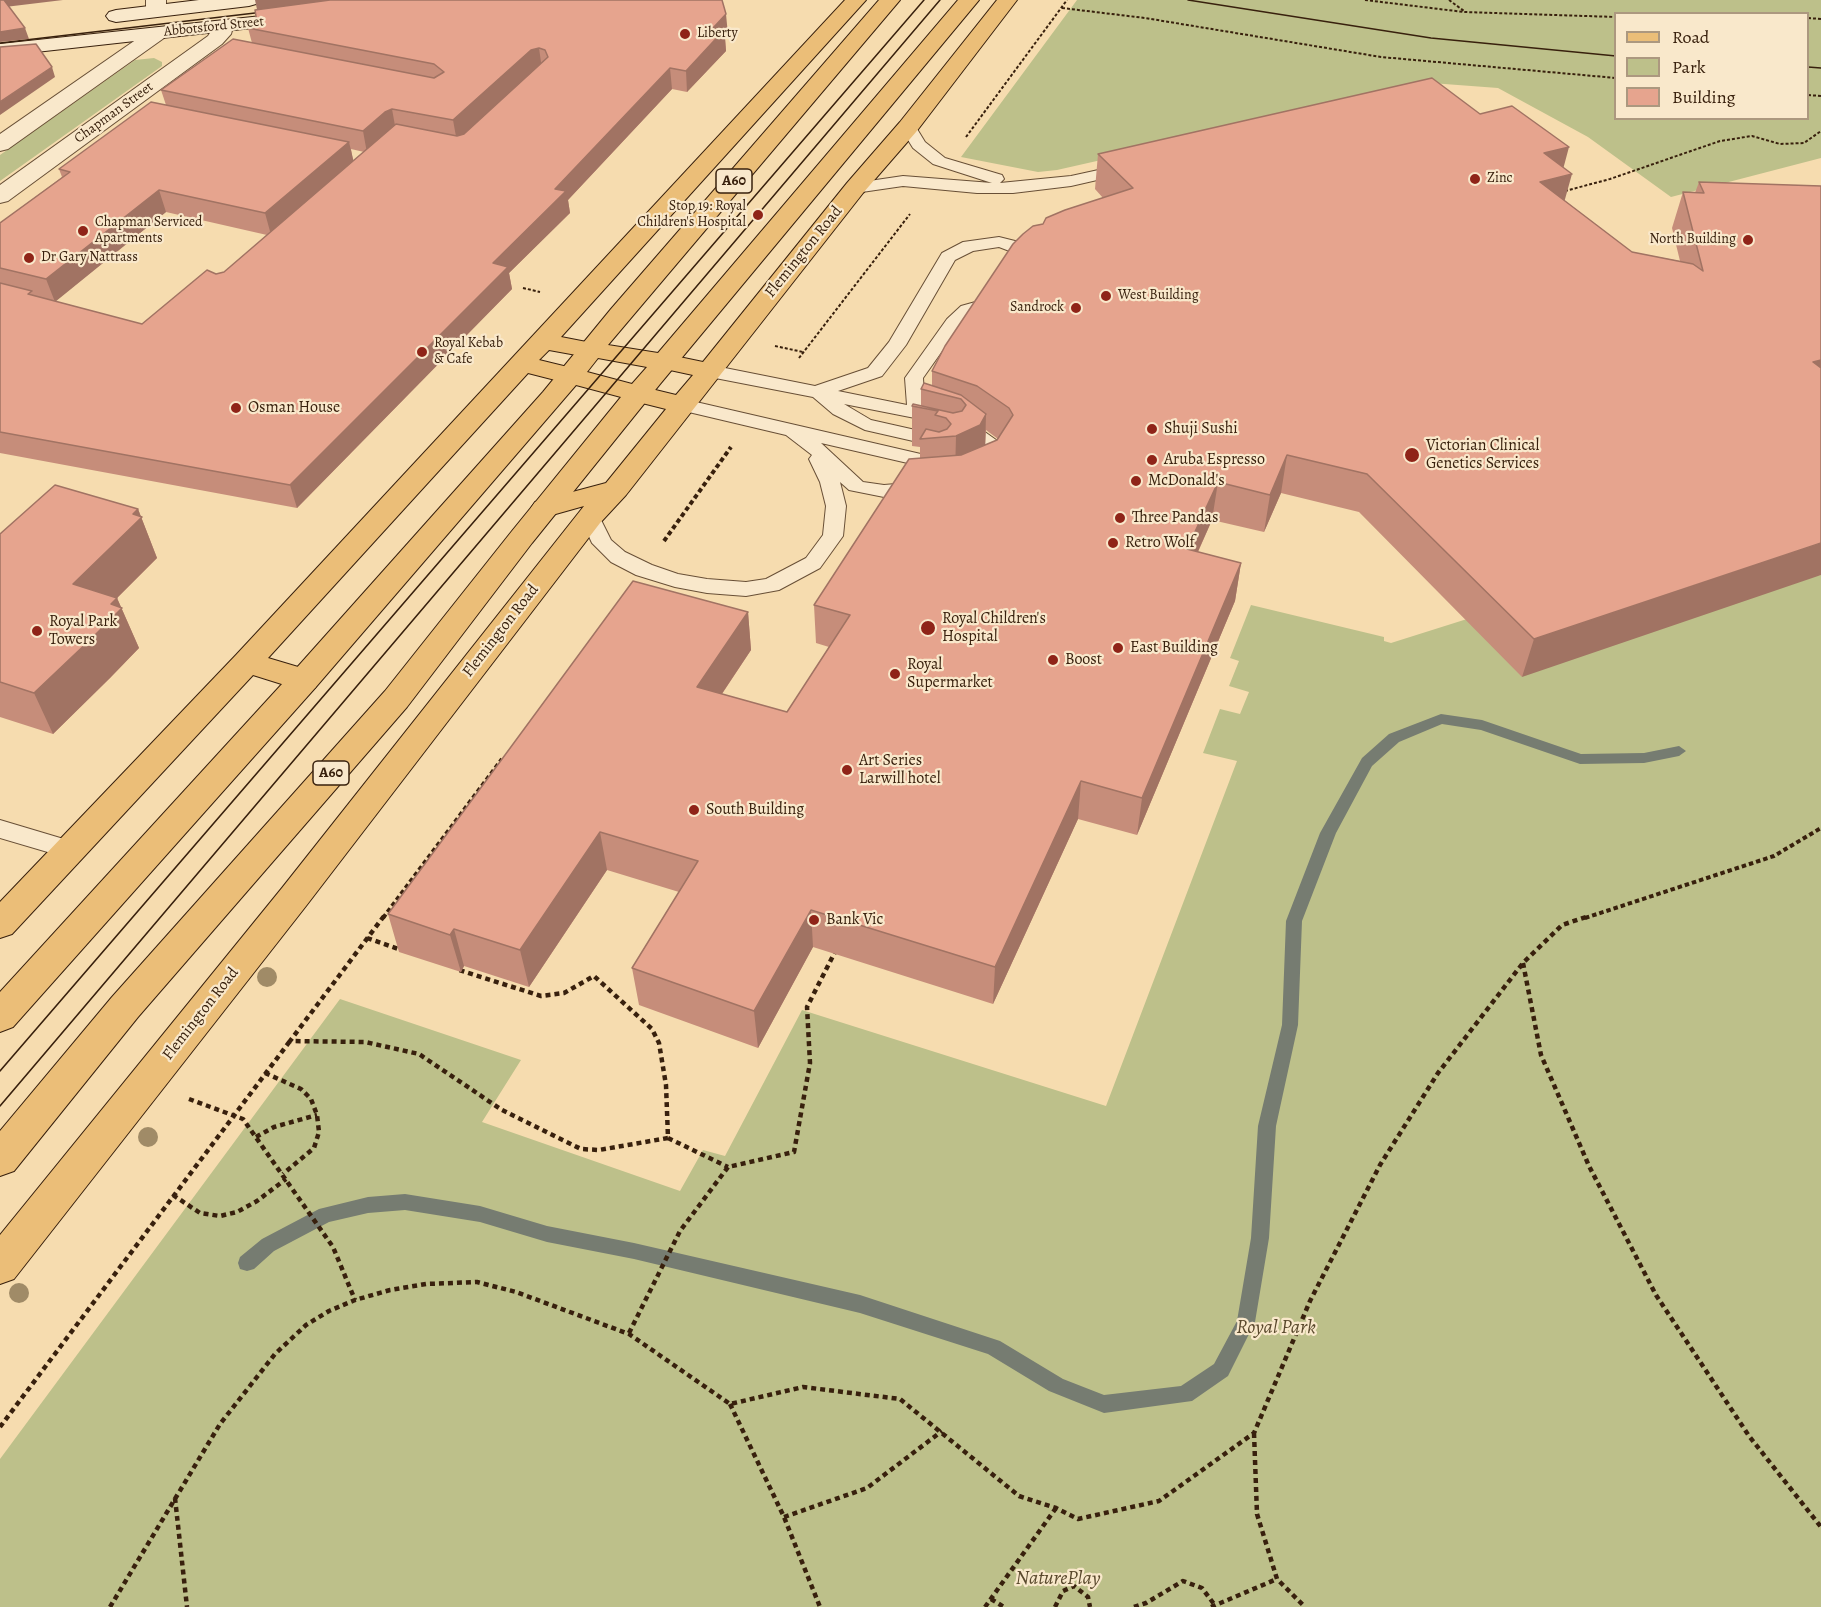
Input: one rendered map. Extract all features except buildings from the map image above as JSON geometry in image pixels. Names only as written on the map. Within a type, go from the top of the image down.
[{"type":"main road","name":"A60","points":[[0,924],[68,849],[247,662],[856,0]]},
{"type":"main road","name":"A60","points":[[0,1017],[304,680],[571,376],[620,314],[890,0]]},
{"type":"main road","name":"A60","points":[[0,1159],[125,1007],[396,699],[545,508],[969,0]]},
{"type":"main road","name":"Flemington Road","points":[[0,1266],[590,517],[616,489],[855,188],[908,127],[1007,0]]},
{"type":"main road","points":[[543,341],[710,371]]},
{"type":"main road","points":[[523,364],[682,405]]},
{"type":"main road","points":[[545,508],[616,489]]},
{"type":"main road","points":[[247,662],[304,680]]},
{"type":"street","name":"Abbotsford Street","points":[[95,18],[156,5],[249,0]]},
{"type":"street","points":[[221,2],[223,27]]},
{"type":"street","points":[[0,144],[157,34],[156,5]]},
{"type":"street","name":"Abbotsford Street","points":[[0,50],[324,15]]},
{"type":"street","name":"Chapman Street","points":[[0,196],[121,109],[213,49],[223,27]]},
{"type":"lane","points":[[121,109],[146,114]]},
{"type":"lane","points":[[908,127],[924,151],[946,165],[1002,180],[1043,184]]},
{"type":"lane","points":[[855,188],[903,181],[977,188],[1043,184],[1082,179],[1140,166]]},
{"type":"lane","points":[[815,390],[853,381],[875,372],[897,345],[948,257],[969,246],[999,242],[1034,255]]},
{"type":"lane","points":[[919,413],[914,395],[914,378],[953,322],[967,310],[979,306]]},
{"type":"lane","points":[[710,371],[815,390],[919,413],[968,429],[999,451],[988,471],[969,480]]},
{"type":"lane","points":[[815,390],[840,410],[865,424],[953,445]]},
{"type":"lane","points":[[682,405],[800,436],[938,464]]},
{"type":"lane","points":[[800,436],[824,455],[848,479],[865,489],[884,491],[939,486]]},
{"type":"lane","points":[[590,517],[599,538],[609,550],[635,566],[658,575],[707,586],[736,589],[758,588],[783,581],[806,568],[819,556],[833,536],[836,522],[836,506],[830,482],[816,453],[800,436]]},
{"type":"lane","points":[[0,829],[68,849]]},
{"type":"path","points":[[965,139],[1068,0]]},
{"type":"path","points":[[1365,0],[1464,12],[1614,17]]},
{"type":"path","points":[[1449,0],[1464,12]]},
{"type":"path","points":[[1062,8],[1144,18],[1381,57],[1614,78]]},
{"type":"path","points":[[1561,192],[1610,179],[1720,141],[1752,136],[1780,144],[1804,143],[1821,131]]},
{"type":"path","points":[[1305,1607],[1277,1579],[1257,1514],[1254,1433],[1310,1301],[1380,1165],[1438,1073],[1523,963],[1562,925],[1774,856],[1821,828]]},
{"type":"path","points":[[0,1427],[376,925]]},
{"type":"path","points":[[367,938],[409,953]]},
{"type":"path","points":[[290,1041],[364,1042],[419,1054],[502,1110],[581,1149],[599,1150],[668,1138],[728,1167],[794,1152],[810,1063],[807,1006],[838,945]]},
{"type":"path","points":[[1523,963],[1541,1055],[1589,1166],[1656,1295],[1749,1436],[1821,1527]]},
{"type":"path","points":[[451,967],[541,996],[564,993],[594,976],[652,1029],[659,1043],[666,1085],[668,1138]]},
{"type":"path","points":[[173,1195],[207,1215],[227,1215],[256,1201],[314,1148],[319,1132],[317,1115],[311,1100],[301,1089],[265,1073]]},
{"type":"path","points":[[146,1083],[243,1119],[333,1247],[355,1300]]},
{"type":"path","points":[[256,1137],[274,1127],[317,1115]]},
{"type":"path","points":[[629,1334],[646,1295],[680,1230],[728,1167]]},
{"type":"path","points":[[110,1607],[220,1424],[275,1354],[306,1325],[329,1311],[355,1300],[390,1290],[426,1284],[477,1282],[516,1292],[629,1334],[730,1404],[784,1517],[820,1607]]},
{"type":"path","points":[[730,1404],[803,1388],[900,1398],[1019,1496],[1056,1508],[1078,1519],[1159,1501],[1254,1433]]},
{"type":"path","points":[[784,1517],[867,1488],[942,1431]]},
{"type":"path","points":[[175,1497],[187,1607]]},
{"type":"path","points":[[985,1607],[1056,1508]]},
{"type":"path","points":[[1134,1607],[1146,1603],[1183,1581],[1202,1588],[1213,1606],[1277,1579]]},
{"type":"path","points":[[1055,1607],[1063,1591],[1074,1586],[1088,1597],[1090,1607]]},
{"type":"path","points":[[991,1599],[1004,1607]]},
{"type":"green space","points":[[1077,0],[1821,0],[1821,158],[1671,197],[1588,137],[1498,88],[1431,83],[1362,101],[1057,170],[1038,172],[961,157]]},
{"type":"green space","points":[[154,58],[162,62],[162,66],[0,181],[0,155],[135,60]]},
{"type":"green space","name":"Royal Park","points":[[1821,575],[1821,1607],[0,1607],[0,1459],[340,999],[521,1060],[482,1122],[680,1191],[703,1150],[725,1156],[802,1010],[1106,1106],[1237,761],[1203,753],[1220,709],[1240,714],[1249,692],[1229,686],[1239,661],[1230,658],[1251,605],[1384,637],[1384,641],[1391,643],[1467,619]]},
{"type":"waterway","points":[[247,1263],[268,1245],[325,1215],[368,1205],[405,1202],[480,1214],[547,1234],[634,1251],[860,1304],[993,1347],[1056,1385],[1104,1404],[1185,1395],[1221,1370],[1246,1322],[1260,1238],[1267,1126],[1290,1025],[1294,921],[1328,833],[1367,762],[1394,738],[1441,719],[1482,725],[1580,759],[1644,758],[1679,751]]},
{"type":"tram line","points":[[0,1071],[924,0]]},
{"type":"tram line","points":[[0,1106],[940,0]]},
{"type":"tram line","points":[[1188,0],[1431,38],[1614,56]]},
{"type":"tram line","points":[[0,43],[272,11]]},
{"type":"tram line","points":[[1809,67],[1821,68]]},
{"type":"place","name":"Liberty","points":[[685,34]]},
{"type":"place","name":"Zinc","points":[[1475,179]]},
{"type":"place","name":"Stop 19: Royal Children's Hospital","points":[[758,215]]},
{"type":"place","name":"Chapman Serviced Apartments","points":[[83,231]]},
{"type":"place","name":"North Building","points":[[1748,240]]},
{"type":"place","name":"Dr Gary Nattrass","points":[[29,258]]},
{"type":"place","name":"West Building","points":[[1106,296]]},
{"type":"place","name":"Sandrock","points":[[1076,308]]},
{"type":"place","name":"Royal Kebab & Cafe","points":[[422,352]]},
{"type":"place","name":"Osman House","points":[[236,408]]},
{"type":"place","name":"Shuji Sushi","points":[[1152,429]]},
{"type":"place","name":"Victorian Clinical Genetics Services","points":[[1412,455]]},
{"type":"place","name":"Aruba Espresso","points":[[1152,460]]},
{"type":"place","name":"McDonald's","points":[[1136,481]]},
{"type":"place","name":"Three Pandas","points":[[1120,518]]},
{"type":"place","name":"Retro Wolf","points":[[1113,543]]},
{"type":"place","name":"Royal Children's Hospital","points":[[928,628]]},
{"type":"place","name":"Royal Park Towers","points":[[37,631]]},
{"type":"place","name":"East Building","points":[[1118,648]]},
{"type":"place","name":"Boost","points":[[1053,660]]},
{"type":"place","name":"Royal Supermarket","points":[[895,674]]},
{"type":"place","name":"Art Series Larwill hotel","points":[[847,770]]},
{"type":"place","name":"South Building","points":[[694,810]]},
{"type":"place","name":"Bank Vic","points":[[814,920]]},
{"type":"park label","name":"NaturePlay","points":[[1058,1579]]}]
